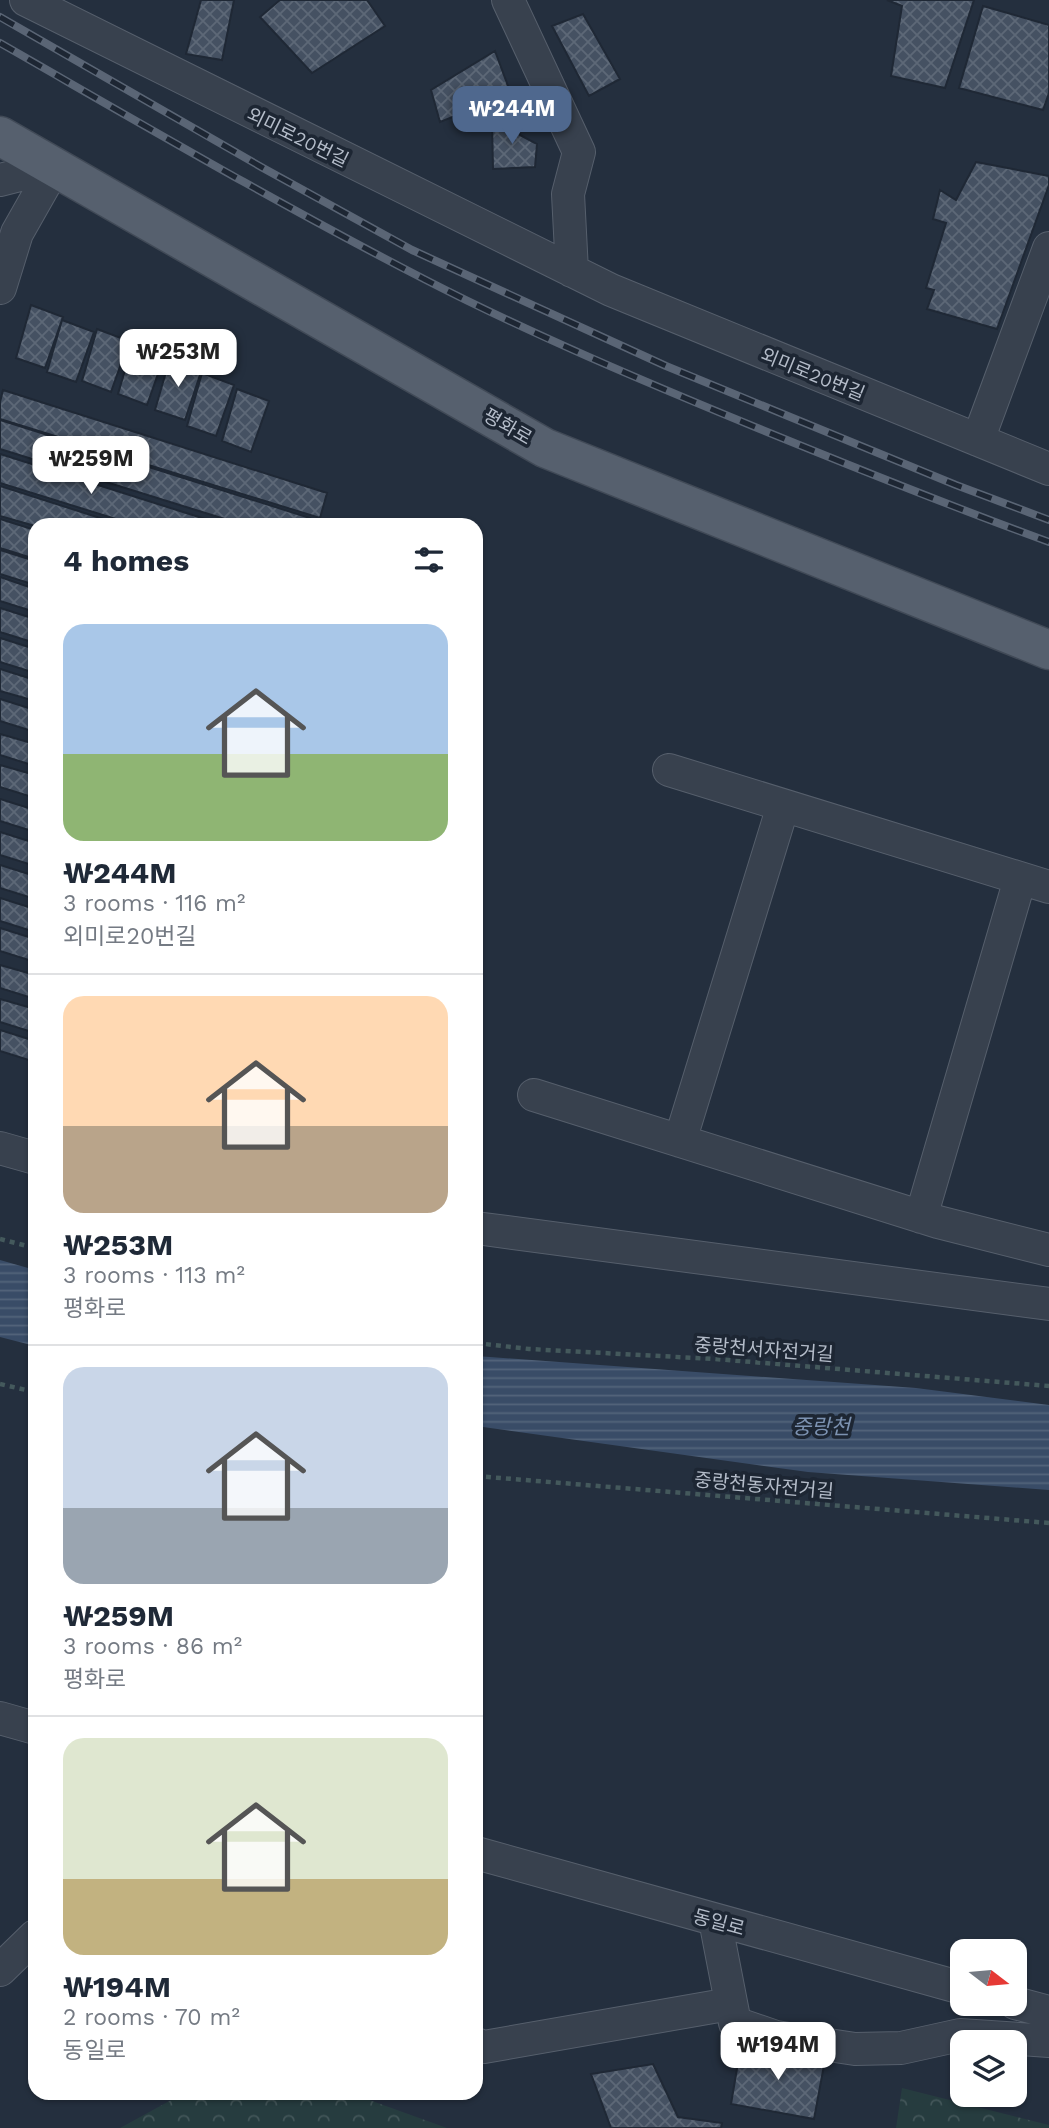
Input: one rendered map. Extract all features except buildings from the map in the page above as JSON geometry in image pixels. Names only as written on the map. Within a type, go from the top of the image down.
[{"type":"main road","name":"평화로","points":[[0,136],[545,448],[1049,650]]},
{"type":"street","name":"외미로20번길","points":[[26,0],[611,290],[1049,469]]},
{"type":"street","points":[[508,0],[579,152],[568,194],[572,271]]},
{"type":"street","points":[[0,180],[55,166]]},
{"type":"street","points":[[0,288],[17,233],[55,166]]},
{"type":"street","points":[[978,440],[1049,248]]},
{"type":"street","points":[[669,771],[1035,883],[921,1217]]},
{"type":"street","points":[[680,1141],[783,806]]},
{"type":"street","points":[[534,1095],[921,1217],[1049,1250]]},
{"type":"street","points":[[0,1148],[28,1156]]},
{"type":"street","points":[[483,1229],[1049,1304]]},
{"type":"street","points":[[0,1718],[28,1726]]},
{"type":"street","name":"동일로","points":[[483,1855],[950,1985]]},
{"type":"street","points":[[715,1920],[735,2022],[776,2037],[855,2049],[901,2048],[960,2035],[1049,2041]]},
{"type":"street","points":[[0,1970],[28,1943]]},
{"type":"street","points":[[483,2047],[730,2004]]},
{"type":"street","points":[[1027,2006],[1049,2012]]},
{"type":"path","points":[[0,1239],[28,1246]]},
{"type":"path","name":"중랑천서자전거길","points":[[483,1344],[1049,1386]]},
{"type":"path","points":[[0,1384],[28,1390]]},
{"type":"path","name":"중랑천동자전거길","points":[[483,1477],[1049,1523]]},
{"type":"green space","points":[[902,2088],[950,2100],[950,2107],[977,2107],[1049,2125],[1049,2128],[896,2128]]},
{"type":"green space","points":[[171,2100],[369,2100],[447,2128],[120,2128]]},
{"type":"water","points":[[0,1260],[28,1268],[28,1344],[0,1337]]},
{"type":"water","name":"중랑천","points":[[483,1357],[916,1388],[1049,1405],[1049,1490],[808,1472],[483,1427]]},
{"type":"railway","points":[[0,17],[412,250],[666,366],[956,485],[1049,520]]},
{"type":"railway","points":[[0,43],[317,222],[505,319],[755,427],[1049,542]]}]
